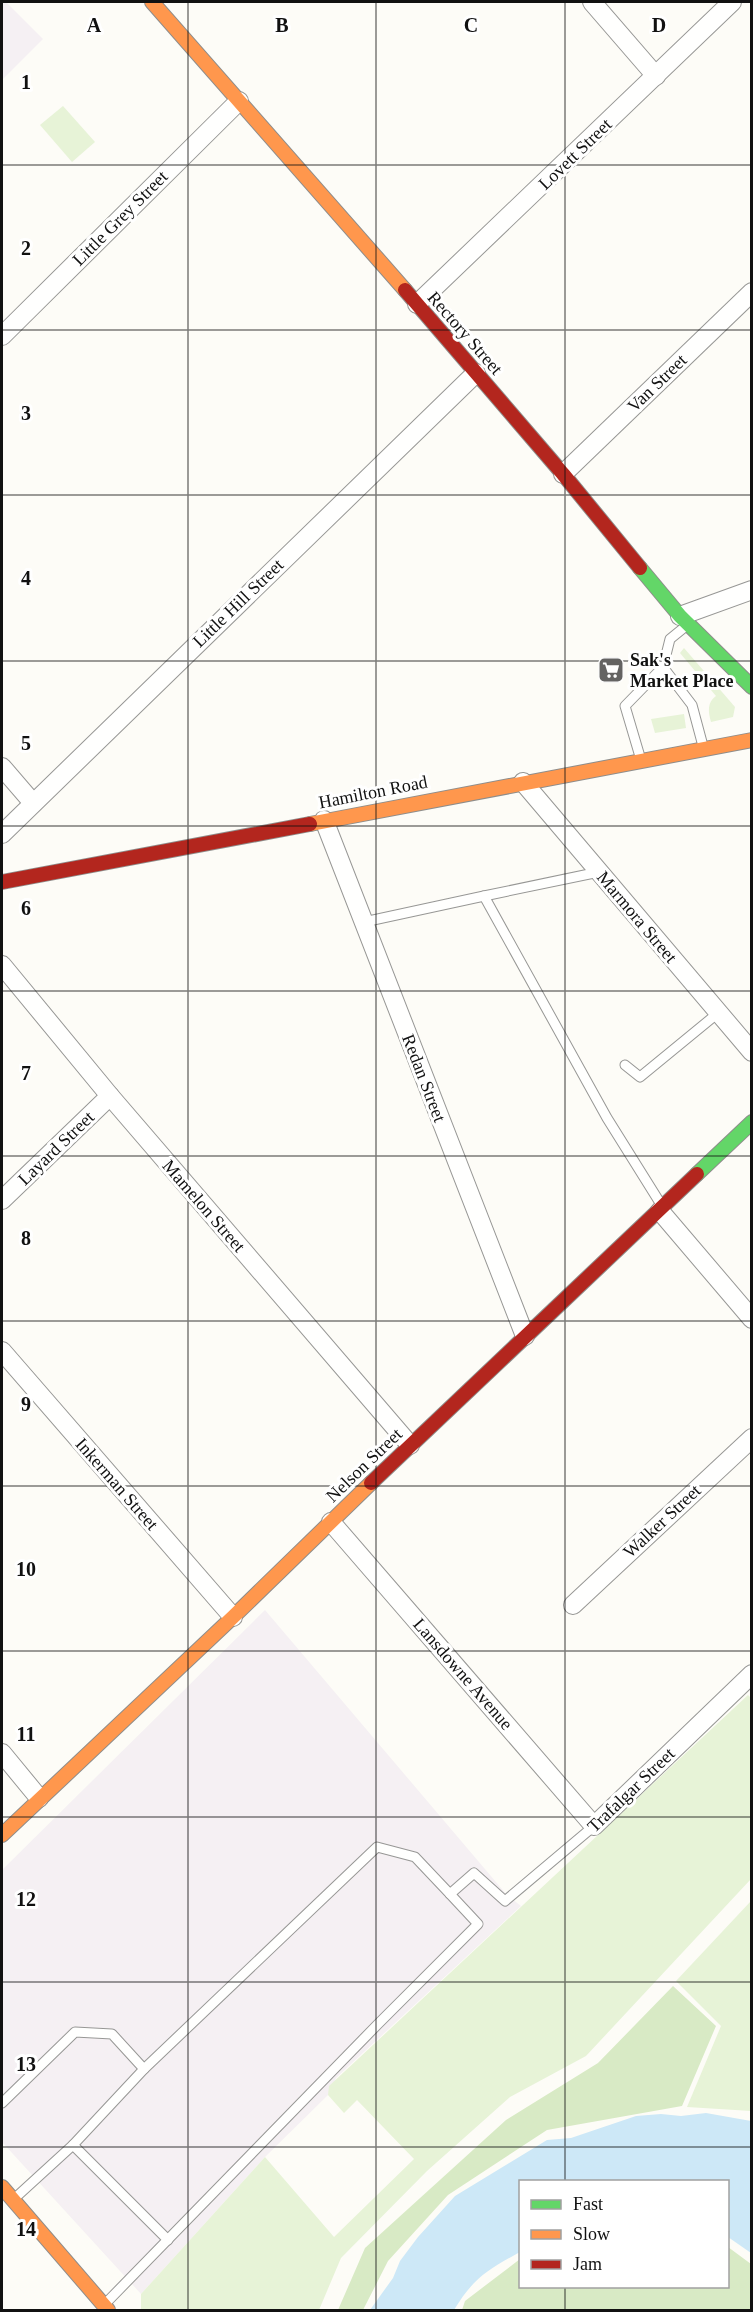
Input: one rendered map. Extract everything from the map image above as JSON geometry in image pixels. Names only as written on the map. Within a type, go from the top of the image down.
[{"type":"street","name":"Rectory Street","points":[[152,2],[417,304],[563,474],[684,620],[752,687]]},
{"type":"street","points":[[592,2],[656,76]]},
{"type":"street","name":"Lovett Street","points":[[417,304],[732,2]]},
{"type":"street","name":"Little Grey Street","points":[[2,336],[239,101]]},
{"type":"street","name":"Van Street","points":[[563,474],[752,292]]},
{"type":"street","name":"Little Hill Street","points":[[2,834],[476,373]]},
{"type":"street","points":[[684,620],[752,590]]},
{"type":"street","name":"Hamilton Road","points":[[2,882],[752,740]]},
{"type":"street","points":[[2,766],[33,803]]},
{"type":"street","name":"Marmora Street","points":[[523,782],[752,1052]]},
{"type":"street","name":"Redan Street","points":[[324,820],[525,1336]]},
{"type":"street","name":"Mamelon Street","points":[[2,965],[110,1096],[410,1445]]},
{"type":"street","name":"Layard Street","points":[[2,1200],[110,1096]]},
{"type":"street","name":"Nelson Street","points":[[2,1835],[752,1122]]},
{"type":"street","points":[[661,1210],[752,1319]]},
{"type":"street","name":"Inkerman Street","points":[[2,1351],[233,1617]]},
{"type":"street","name":"Walker Street","points":[[573,1605],[752,1438]]},
{"type":"street","name":"Lansdowne Avenue","points":[[332,1522],[594,1826]]},
{"type":"street","name":"Trafalgar Street","points":[[594,1826],[752,1674]]},
{"type":"street","points":[[2,1753],[39,1798]]},
{"type":"street","points":[[2,2187],[104,2309]]},
{"type":"lane","points":[[641,761],[625,706],[663,667],[670,639],[684,620]]},
{"type":"lane","points":[[663,667],[692,705],[704,749]]},
{"type":"lane","points":[[364,922],[599,872]]},
{"type":"lane","points":[[484,896],[607,1118],[661,1210]]},
{"type":"lane","points":[[625,1065],[640,1077],[718,1013]]},
{"type":"lane","name":"Trafalgar Street","points":[[450,1894],[474,1873],[505,1901],[594,1826]]},
{"type":"lane","points":[[13,2200],[73,2145],[144,2069],[377,1847],[415,1857],[478,1924],[168,2240],[104,2309]]},
{"type":"lane","points":[[2,2103],[75,2032],[112,2034],[144,2069]]},
{"type":"lane","points":[[73,2145],[168,2240]]},
{"type":"shaded area","points":[[2,2],[6,2],[43,39],[2,80]]},
{"type":"shaded area","points":[[265,1610],[507,1895],[521,1906],[336,2078],[328,2095],[265,2157],[141,2294],[2,2142],[2,1870]]},
{"type":"green space","points":[[63,106],[95,142],[72,162],[40,125]]},
{"type":"green space","points":[[684,648],[735,707],[733,717],[711,722],[709,708],[716,696],[680,653]]},
{"type":"green space","points":[[684,714],[686,728],[655,733],[651,719]]},
{"type":"green space","points":[[748,1695],[752,1699],[751,1879],[586,2056],[510,2097],[427,2171],[341,2258],[319,2310],[141,2310],[141,2294],[265,2157],[334,2237],[414,2159],[357,2100],[344,2113],[328,2095],[329,2086]]},
{"type":"green space","points":[[751,1901],[751,2111],[687,2107],[721,2026],[676,1981]]},
{"type":"green space","points":[[673,1986],[716,2026],[682,2106],[547,2130],[448,2195],[388,2261],[363,2310],[338,2310],[365,2248],[506,2120],[598,2063]]},
{"type":"green space","points":[[729,2248],[751,2264],[751,2310],[462,2310],[465,2301],[519,2260],[519,2288],[729,2288]]},
{"type":"water","points":[[706,2113],[751,2121],[751,2253],[729,2238],[729,2180],[519,2180],[519,2253],[482,2275],[454,2310],[370,2310],[393,2278],[400,2261],[455,2196],[547,2140],[571,2138],[636,2116],[661,2114],[681,2116]]},
{"type":"traffic: fast","points":[[640,568],[680,616],[752,687]]},
{"type":"traffic: fast","points":[[697,1174],[752,1122]]},
{"type":"traffic: slow","points":[[152,2],[405,290]]},
{"type":"traffic: slow","points":[[310,824],[752,740]]},
{"type":"traffic: slow","points":[[2,1835],[371,1483]]},
{"type":"traffic: slow","points":[[2,2187],[108,2310]]},
{"type":"traffic: jam","points":[[405,290],[563,474],[640,568]]},
{"type":"traffic: jam","points":[[2,882],[310,824]]},
{"type":"traffic: jam","points":[[371,1483],[697,1174]]},
{"type":"place","name":"Sak's Market Place","points":[[611,670]]}]
